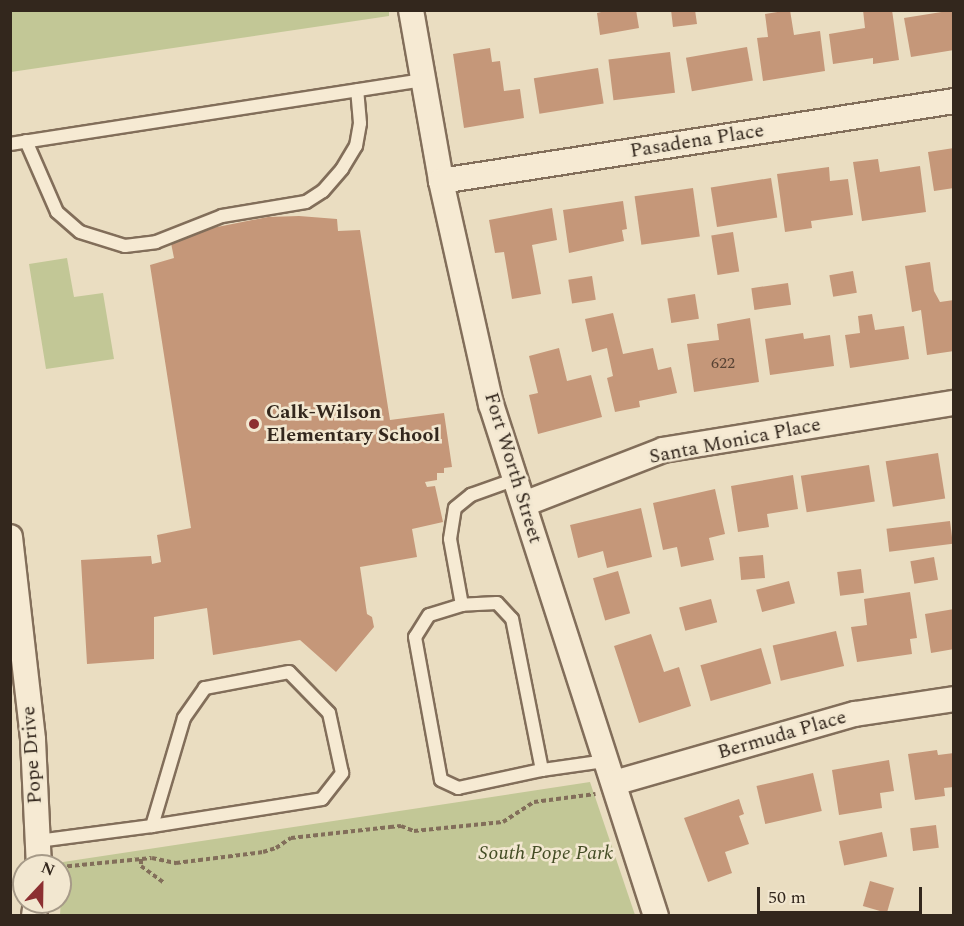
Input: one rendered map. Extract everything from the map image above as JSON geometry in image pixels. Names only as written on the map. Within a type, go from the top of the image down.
[{"type":"street","name":"Fort Worth Street","points":[[411,10],[441,181],[491,404],[656,915]]},
{"type":"street","name":"Pasadena Place","points":[[441,181],[954,101]]},
{"type":"street","name":"Santa Monica Place","points":[[524,504],[663,450],[954,403]]},
{"type":"street","name":"Pope Drive","points":[[10,537],[33,740],[39,854]]},
{"type":"street","name":"Bermuda Place","points":[[612,778],[855,714],[954,699]]},
{"type":"lane","points":[[10,144],[423,80]]},
{"type":"lane","points":[[26,141],[57,212],[80,232],[125,246],[156,242],[222,216],[306,202],[323,191],[342,169],[356,146],[360,123],[357,90]]},
{"type":"lane","points":[[462,605],[450,539],[455,508],[471,495],[516,479]]},
{"type":"lane","points":[[542,770],[512,619],[497,603],[462,605],[429,615],[415,638],[441,780],[458,788],[542,770],[612,778]]},
{"type":"lane","points":[[38,841],[152,826],[322,799],[342,773],[329,713],[290,672],[205,688],[184,718],[152,826]]},
{"type":"path","points":[[72,866],[141,858],[176,863],[263,852],[276,848],[291,838],[401,826],[414,831],[503,822],[526,805],[612,778]]},
{"type":"path","points":[[141,858],[141,866],[164,883]]},
{"type":"green space","points":[[11,11],[389,11],[389,16],[11,72]]},
{"type":"green space","points":[[67,258],[74,297],[103,293],[114,359],[46,369],[29,264]]},
{"type":"green space","name":"South Pope Park","points":[[590,782],[635,915],[60,915],[72,914],[72,861]]},
{"type":"building","points":[[610,10],[636,10],[639,28],[600,35],[597,13]]},
{"type":"building","points":[[671,10],[695,10],[697,24],[673,27]]},
{"type":"building","points":[[790,10],[794,35],[820,31],[825,71],[763,81],[757,38],[768,37],[765,14]]},
{"type":"building","points":[[863,10],[892,10],[899,60],[873,64],[873,58],[833,64],[829,34],[865,28]]},
{"type":"building","points":[[954,10],[954,50],[911,57],[904,18]]},
{"type":"building","points":[[747,47],[753,80],[692,91],[686,58]]},
{"type":"building","points":[[490,48],[492,62],[500,61],[504,91],[520,89],[524,118],[464,128],[453,54]]},
{"type":"building","points":[[670,52],[675,93],[613,100],[608,60]]},
{"type":"building","points":[[598,68],[604,104],[539,114],[534,78]]},
{"type":"building","points":[[954,148],[954,188],[934,191],[928,152]]},
{"type":"building","points":[[878,159],[880,172],[920,166],[926,212],[862,221],[853,162]]},
{"type":"building","points":[[829,167],[830,181],[848,179],[853,215],[811,221],[812,228],[785,232],[777,174]]},
{"type":"building","points":[[771,178],[777,218],[717,227],[711,188]]},
{"type":"building","points":[[693,188],[700,237],[641,245],[635,196]]},
{"type":"building","points":[[623,201],[627,229],[622,230],[624,241],[569,253],[563,210]]},
{"type":"building","points":[[552,208],[557,240],[532,245],[541,294],[512,299],[504,252],[495,253],[489,220]]},
{"type":"building","points":[[299,216],[337,219],[338,231],[360,230],[390,420],[444,413],[452,467],[444,468],[444,473],[437,473],[437,480],[425,482],[427,487],[435,486],[443,522],[412,529],[417,557],[360,567],[367,614],[372,617],[374,627],[336,672],[300,640],[213,655],[207,608],[154,617],[154,659],[87,664],[81,560],[151,556],[152,564],[161,562],[157,535],[191,528],[150,265],[174,258],[171,243],[202,230],[268,217]]},
{"type":"building","points":[[733,232],[739,272],[718,275],[711,235]]},
{"type":"building","points":[[930,262],[934,291],[940,302],[954,300],[954,351],[927,355],[921,310],[912,312],[905,266]]},
{"type":"building","points":[[853,271],[857,293],[833,297],[829,275]]},
{"type":"building","points":[[592,276],[596,300],[572,303],[568,280]]},
{"type":"building","points":[[788,283],[791,305],[754,310],[751,288]]},
{"type":"building","points":[[695,294],[699,319],[671,323],[667,298]]},
{"type":"building","points":[[613,313],[623,354],[653,348],[658,370],[671,367],[677,393],[639,401],[640,407],[615,412],[607,378],[613,376],[607,348],[592,352],[585,319]]},
{"type":"building","points":[[872,314],[875,330],[904,326],[909,359],[850,368],[845,335],[860,333],[858,316]]},
{"type":"building","points":[[750,318],[759,382],[694,392],[687,344],[719,340],[717,324]]},
{"type":"building","points":[[803,333],[804,339],[830,335],[834,366],[770,375],[765,339]]},
{"type":"building","points":[[559,348],[567,381],[591,375],[602,417],[538,434],[529,395],[538,393],[529,356]]},
{"type":"building","points":[[938,453],[945,498],[893,507],[886,461]]},
{"type":"building","points":[[869,465],[875,502],[807,512],[801,476]]},
{"type":"building","points":[[793,475],[798,509],[767,514],[769,527],[738,532],[731,486]]},
{"type":"building","points":[[715,489],[725,534],[709,538],[714,560],[681,567],[677,547],[663,550],[653,503]]},
{"type":"building","points":[[641,508],[652,557],[607,568],[603,551],[578,558],[570,525]]},
{"type":"building","points":[[950,521],[953,544],[889,552],[886,529]]},
{"type":"building","points":[[763,555],[765,578],[741,580],[739,557]]},
{"type":"building","points":[[934,557],[938,580],[914,584],[910,561]]},
{"type":"building","points":[[861,569],[864,593],[840,596],[837,572]]},
{"type":"building","points":[[618,571],[630,613],[605,620],[593,578]]},
{"type":"building","points":[[789,581],[795,603],[762,612],[756,590]]},
{"type":"building","points":[[910,592],[917,638],[910,639],[912,654],[857,662],[851,627],[867,625],[864,599]]},
{"type":"building","points":[[711,599],[717,622],[685,631],[679,608]]},
{"type":"building","points":[[954,609],[954,649],[931,653],[925,614]]},
{"type":"building","points":[[836,631],[844,666],[781,681],[773,646]]},
{"type":"building","points":[[651,634],[664,672],[679,667],[691,706],[639,723],[614,646]]},
{"type":"building","points":[[761,648],[771,684],[711,701],[700,665]]},
{"type":"building","points":[[937,750],[938,755],[954,753],[954,787],[944,788],[945,796],[915,800],[908,754]]},
{"type":"building","points":[[889,760],[894,791],[880,793],[882,808],[839,815],[832,770]]},
{"type":"building","points":[[813,773],[822,811],[765,824],[756,786]]},
{"type":"building","points":[[739,799],[744,814],[739,816],[749,844],[725,852],[732,873],[708,882],[684,818]]},
{"type":"building","points":[[936,825],[939,848],[913,851],[910,828]]},
{"type":"building","points":[[882,832],[887,856],[844,866],[839,841]]},
{"type":"building","points":[[870,881],[894,888],[887,913],[863,906]]},
{"type":"place","name":"Calk-Wilson Elementary School","points":[[254,424]]}]
